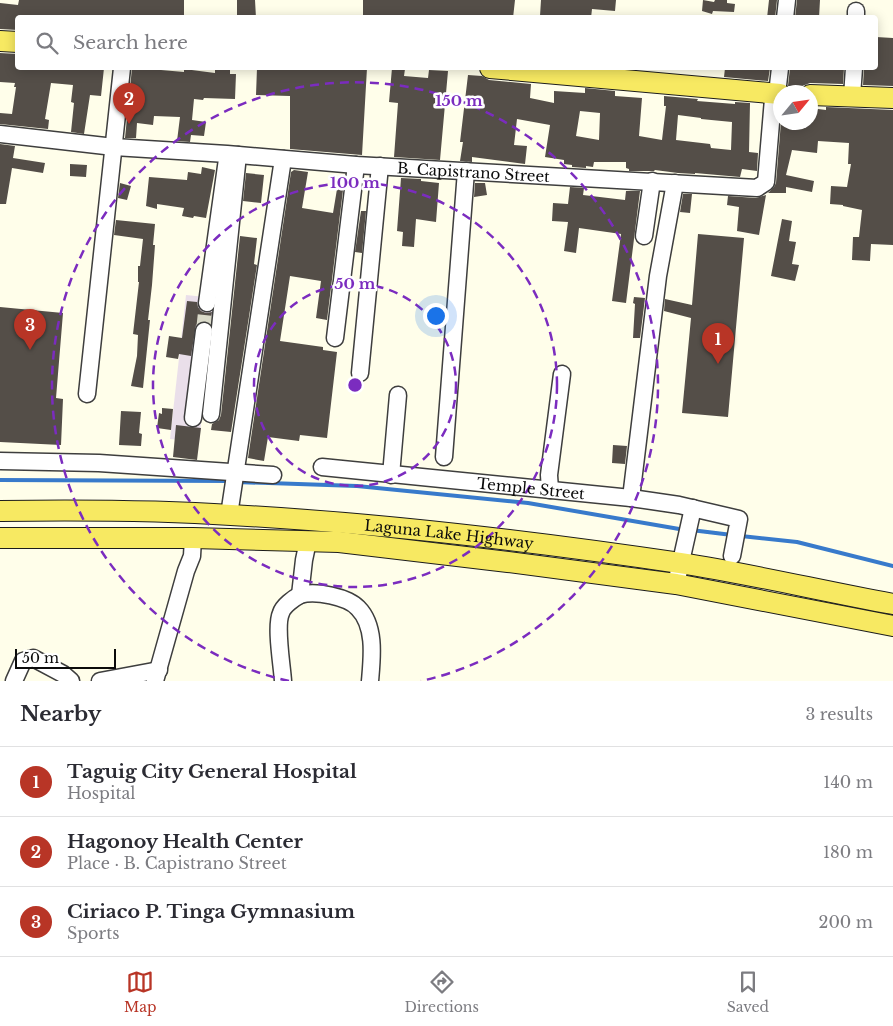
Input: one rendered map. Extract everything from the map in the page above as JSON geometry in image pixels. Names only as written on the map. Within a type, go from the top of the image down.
[{"type":"main road","points":[[0,41],[15,42]]},
{"type":"main road","points":[[512,70],[773,93]]},
{"type":"main road","points":[[818,95],[893,98]]},
{"type":"main road","name":"Laguna Lake Highway","points":[[0,511],[91,510],[230,515],[341,523],[514,540],[682,564],[893,604]]},
{"type":"main road","name":"Laguna Lake Highway","points":[[0,538],[194,538],[339,542],[676,584],[893,626]]},
{"type":"street","points":[[785,15],[787,0]]},
{"type":"street","points":[[87,394],[122,70]]},
{"type":"street","points":[[779,85],[780,70]]},
{"type":"street","points":[[852,96],[854,70]]},
{"type":"street","name":"B. Capistrano Street","points":[[0,134],[114,148],[233,154],[356,165],[757,188],[766,182],[773,99]]},
{"type":"street","points":[[208,303],[233,154]]},
{"type":"street","points":[[211,414],[233,154]]},
{"type":"street","points":[[230,515],[283,159]]},
{"type":"street","points":[[335,338],[356,165]]},
{"type":"street","points":[[360,373],[380,166]]},
{"type":"street","points":[[444,457],[466,171]]},
{"type":"street","points":[[644,236],[652,181]]},
{"type":"street","points":[[631,498],[658,276],[675,183]]},
{"type":"street","points":[[193,418],[204,330]]},
{"type":"street","points":[[550,490],[549,475],[562,374]]},
{"type":"street","points":[[391,475],[398,395]]},
{"type":"street","points":[[0,461],[99,463],[235,480],[273,475]]},
{"type":"street","name":"Temple Street","points":[[322,467],[631,498],[739,522],[733,553]]},
{"type":"street","points":[[676,584],[682,564],[692,512]]},
{"type":"street","points":[[100,681],[157,675],[186,571],[192,556],[194,538]]},
{"type":"street","points":[[300,595],[308,541]]},
{"type":"street","points":[[283,681],[280,614],[284,607],[300,595],[342,598],[359,608],[365,618],[371,642],[370,681]]},
{"type":"street","points":[[14,681],[20,664],[33,658],[63,674],[71,681]]},
{"type":"shaded area","points":[[186,295],[215,298],[199,442],[170,439]]},
{"type":"building","points":[[19,0],[184,0],[184,15],[15,15],[15,30],[0,29],[0,3],[18,5]]},
{"type":"building","points":[[237,0],[255,0],[256,15],[237,15]]},
{"type":"building","points":[[363,0],[515,0],[513,15],[363,15]]},
{"type":"building","points":[[541,0],[616,0],[615,11],[592,9],[591,15],[540,15]]},
{"type":"building","points":[[703,0],[714,2],[715,0],[727,0],[727,3],[735,4],[734,12],[713,11],[712,14],[702,11]]},
{"type":"building","points":[[769,0],[777,0],[775,15],[767,15]]},
{"type":"building","points":[[797,0],[820,0],[819,15],[795,15]]},
{"type":"building","points":[[878,37],[893,38],[893,86],[863,85],[864,70],[878,70]]},
{"type":"building","points":[[0,53],[15,54],[15,70],[104,70],[101,96],[90,95],[84,134],[71,132],[74,103],[71,102],[73,85],[51,83],[45,119],[49,120],[48,129],[0,124],[0,113],[12,114],[16,87],[14,87],[15,83],[0,82]]},
{"type":"building","points":[[132,70],[184,72],[184,70],[192,70],[215,73],[215,70],[230,70],[230,74],[236,74],[235,99],[194,99],[192,120],[206,122],[204,136],[191,135],[190,142],[177,141],[180,117],[154,116],[153,125],[137,123],[136,138],[125,138]]},
{"type":"building","points":[[257,70],[367,70],[362,155],[290,149],[290,96],[256,95]]},
{"type":"building","points":[[392,70],[405,70],[404,76],[428,78],[429,70],[448,71],[440,160],[394,157],[398,103],[389,102]]},
{"type":"building","points":[[725,70],[770,70],[768,81],[724,77]]},
{"type":"building","points":[[790,70],[844,70],[843,84],[810,83],[805,85],[788,85]]},
{"type":"building","points":[[468,75],[482,76],[489,80],[531,84],[530,98],[554,103],[554,91],[585,93],[585,88],[615,91],[615,96],[642,98],[639,136],[662,140],[666,106],[664,106],[664,96],[698,99],[697,101],[735,104],[735,102],[750,103],[749,152],[758,153],[757,171],[742,169],[740,177],[655,170],[629,171],[626,168],[626,162],[594,162],[593,167],[572,167],[572,165],[564,164],[564,160],[545,157],[550,125],[517,119],[514,145],[527,146],[525,164],[472,157],[472,162],[460,161],[463,142],[460,142]],"holes":[[[580,111],[600,113],[599,140],[576,136]],[[678,115],[732,122],[731,150],[711,148],[710,144],[676,140]]]},
{"type":"building","points":[[826,107],[893,110],[893,245],[871,244],[870,261],[852,260],[853,237],[859,237],[862,210],[830,204],[831,186],[847,187],[851,164],[848,164],[849,143],[818,141],[817,153],[792,150],[786,175],[814,181],[812,192],[786,187],[786,193],[768,193],[776,183],[780,130],[818,130],[818,109],[826,110]]},
{"type":"building","points":[[0,144],[15,146],[13,158],[45,163],[43,173],[12,168],[6,204],[0,204]]},
{"type":"building","points":[[70,164],[87,165],[86,177],[70,176]]},
{"type":"building","points":[[202,167],[215,170],[206,218],[182,216],[184,208],[157,204],[157,209],[146,206],[149,177],[187,180],[188,172],[201,174]]},
{"type":"building","points":[[294,170],[308,172],[302,208],[333,213],[337,189],[343,190],[327,320],[316,318],[321,281],[290,276],[280,341],[323,347],[323,350],[337,352],[327,438],[300,435],[299,441],[268,437],[264,461],[248,458],[291,172]]},
{"type":"building","points":[[246,173],[264,175],[261,203],[243,201]]},
{"type":"building","points":[[401,178],[421,179],[421,181],[439,183],[436,222],[416,219],[414,247],[402,246],[403,232],[397,231]]},
{"type":"building","points":[[120,183],[131,186],[127,200],[118,198]]},
{"type":"building","points":[[475,183],[485,183],[487,195],[474,197]]},
{"type":"building","points":[[570,187],[584,188],[583,195],[625,200],[626,191],[640,191],[626,303],[612,301],[621,234],[579,228],[576,253],[564,251],[568,222],[552,221],[553,203],[568,204]]},
{"type":"building","points":[[683,194],[692,194],[690,213],[680,212]]},
{"type":"building","points":[[766,195],[759,235],[737,231],[739,207],[727,205],[728,196],[756,198]]},
{"type":"building","points":[[361,211],[366,211],[362,253],[355,252]]},
{"type":"building","points":[[782,219],[792,221],[789,241],[796,242],[792,264],[799,265],[795,281],[771,276]]},
{"type":"building","points":[[116,220],[155,224],[153,245],[155,245],[148,320],[150,320],[143,388],[131,386],[137,356],[138,335],[133,334],[139,282],[138,266],[140,266],[143,239],[114,235]]},
{"type":"building","points":[[698,234],[744,238],[728,417],[682,413],[691,318],[664,311],[665,299],[692,305]]},
{"type":"building","points":[[240,236],[257,238],[254,264],[257,265],[231,432],[211,430],[212,424],[219,420],[221,415]]},
{"type":"building","points":[[634,297],[645,298],[640,338],[633,338]]},
{"type":"building","points":[[187,301],[197,302],[201,311],[206,313],[212,312],[210,323],[206,321],[196,325],[191,356],[179,354],[178,359],[166,357],[169,336],[182,338]]},
{"type":"building","points":[[0,307],[63,313],[56,398],[63,399],[61,445],[0,442]]},
{"type":"building","points":[[162,408],[173,409],[171,430],[157,428],[159,413],[162,414]]},
{"type":"building","points":[[121,411],[141,412],[139,433],[142,434],[141,446],[119,445]]},
{"type":"building","points":[[176,425],[201,428],[197,460],[173,457]]},
{"type":"building","points":[[613,445],[627,446],[625,464],[612,463]]},
{"type":"waterway","points":[[0,480],[230,481]]},
{"type":"waterway","points":[[237,482],[357,486],[528,503],[685,530]]},
{"type":"waterway","points":[[691,530],[732,535]]},
{"type":"waterway","points":[[741,536],[797,542],[893,566]]},
{"type":"tunnel","points":[[204,331],[207,303]]},
{"type":"place","name":"Hagonoy Health Center","points":[[129,124]]},
{"type":"place","name":"Ciriaco P. Tinga Gymnasium","points":[[30,350]]},
{"type":"place","name":"Taguig City General Hospital","points":[[718,364]]}]
